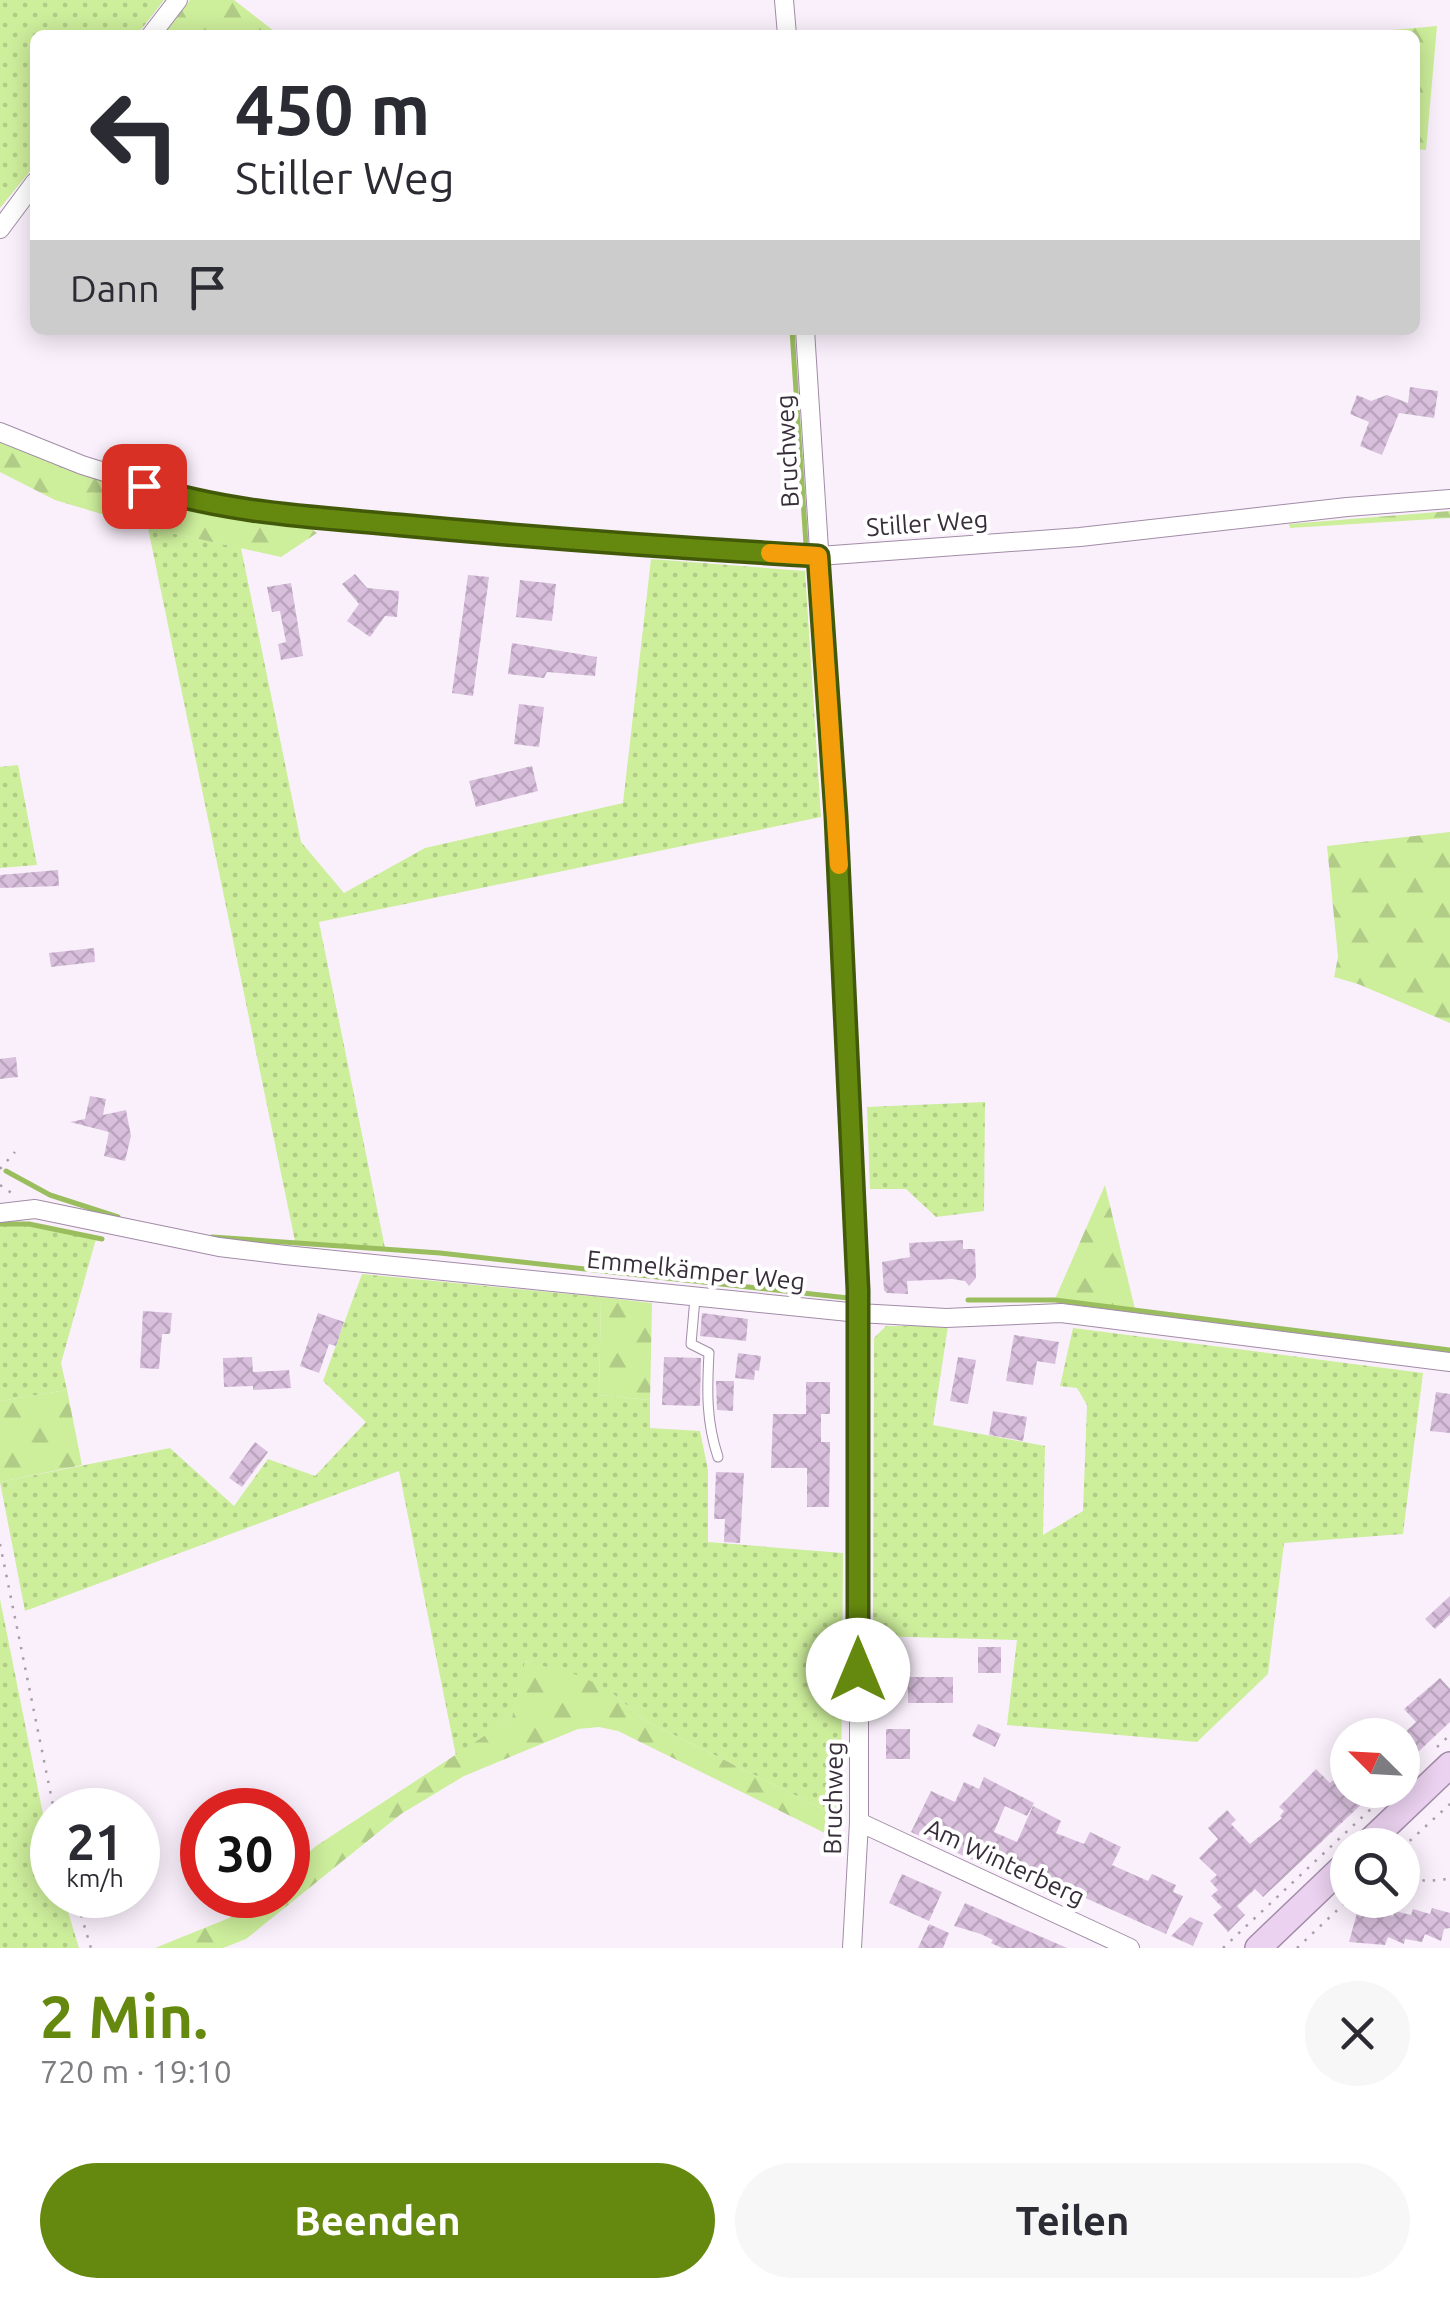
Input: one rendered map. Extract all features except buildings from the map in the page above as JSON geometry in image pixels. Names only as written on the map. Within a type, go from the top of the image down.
[{"type":"main road","points":[[1384,1828],[1450,1765]]},
{"type":"main road","points":[[1258,1948],[1330,1879]]},
{"type":"street","points":[[155,30],[178,0]]},
{"type":"street","points":[[784,0],[787,30]]},
{"type":"street","points":[[0,228],[30,189]]},
{"type":"street","name":"Bruchweg","points":[[805,335],[836,816],[859,1313],[859,1822],[852,1948]]},
{"type":"street","name":"Stiller Weg","points":[[0,432],[82,466],[204,504],[478,532],[818,556],[1080,537],[1450,499]]},
{"type":"street","name":"Emmelkämper Weg","points":[[0,1213],[35,1209],[219,1247],[285,1255],[859,1313],[946,1318],[1061,1313],[1450,1362]]},
{"type":"street","name":"Am Winterberg","points":[[859,1822],[1130,1948]]},
{"type":"lane","points":[[695,1295],[692,1344],[709,1353],[706,1409],[718,1457]]},
{"type":"path","points":[[0,1168],[15,1152]]},
{"type":"path","points":[[0,1544],[50,1788]]},
{"type":"path","points":[[1420,1832],[1450,1804]]},
{"type":"path","points":[[1223,1948],[1372,1808]]},
{"type":"path","points":[[1420,1880],[1450,1879]]},
{"type":"path","points":[[1297,1948],[1330,1917]]},
{"type":"path","points":[[82,1918],[91,1948]]},
{"type":"green space","points":[[0,0],[164,0],[141,30],[30,30],[30,171],[0,208]]},
{"type":"green space","points":[[190,0],[234,0],[273,30],[167,30]]},
{"type":"green space","points":[[1437,26],[1426,150],[1420,149],[1420,30],[1393,30]]},
{"type":"green space","points":[[0,437],[79,470],[368,528],[367,532],[310,528],[317,533],[281,557],[148,528],[55,500],[0,472]]},
{"type":"green space","points":[[1450,511],[1450,518],[1290,528],[1289,524]]},
{"type":"green space","points":[[148,528],[241,548],[301,842],[344,893],[425,848],[623,803],[651,559],[805,571],[821,817],[319,922],[385,1248],[295,1241]]},
{"type":"green space","points":[[18,765],[37,865],[0,868],[0,767]]},
{"type":"green space","points":[[1450,832],[1450,1023],[1334,977],[1338,957],[1327,846]]},
{"type":"green space","points":[[985,1102],[984,1211],[936,1217],[906,1189],[870,1189],[867,1107]]},
{"type":"green space","points":[[1105,1185],[1135,1309],[1055,1299]]},
{"type":"green space","points":[[28,1225],[96,1239],[61,1363],[67,1390],[0,1401],[0,1226]]},
{"type":"green space","points":[[362,1274],[601,1297],[599,1395],[650,1400],[650,1428],[700,1431],[708,1470],[708,1542],[843,1553],[841,1818],[644,1720],[611,1692],[526,1661],[512,1718],[456,1756],[399,1471],[25,1611],[0,1482],[170,1448],[234,1506],[268,1459],[315,1476],[366,1422],[323,1381]]},
{"type":"green space","points":[[601,1297],[652,1303],[650,1400],[599,1395]]},
{"type":"green space","points":[[886,1326],[948,1326],[933,1425],[1045,1446],[1043,1535],[1083,1511],[1087,1405],[1077,1388],[1060,1386],[1073,1328],[1423,1373],[1403,1534],[1284,1543],[1268,1674],[1197,1742],[1007,1725],[1017,1640],[873,1636],[874,1338]]},
{"type":"green space","points":[[67,1390],[82,1465],[0,1482],[0,1401]]},
{"type":"green space","points":[[0,1599],[38,1788],[30,1788],[30,1918],[70,1918],[79,1948],[0,1948]]},
{"type":"green space","points":[[525,1661],[581,1676],[611,1692],[644,1720],[841,1818],[841,1841],[618,1731],[599,1727],[578,1729],[464,1776],[401,1814],[310,1887],[310,1851],[316,1846],[512,1718]]},
{"type":"green space","points":[[229,1918],[272,1918],[246,1939],[223,1948],[155,1948]]},
{"type":"waterway","points":[[792,335],[806,545]]},
{"type":"waterway","points":[[6,1171],[50,1195],[118,1217]]},
{"type":"waterway","points":[[0,1224],[29,1224],[102,1239]]},
{"type":"waterway","points":[[212,1237],[440,1253],[848,1298]]},
{"type":"waterway","points":[[968,1300],[1055,1300],[1450,1350]]},
{"type":"slow traffic","points":[[770,553],[818,556],[839,865]]},
{"type":"route","points":[[144,486],[204,504],[275,514],[818,556],[836,816],[858,1290],[858,1670]]}]
